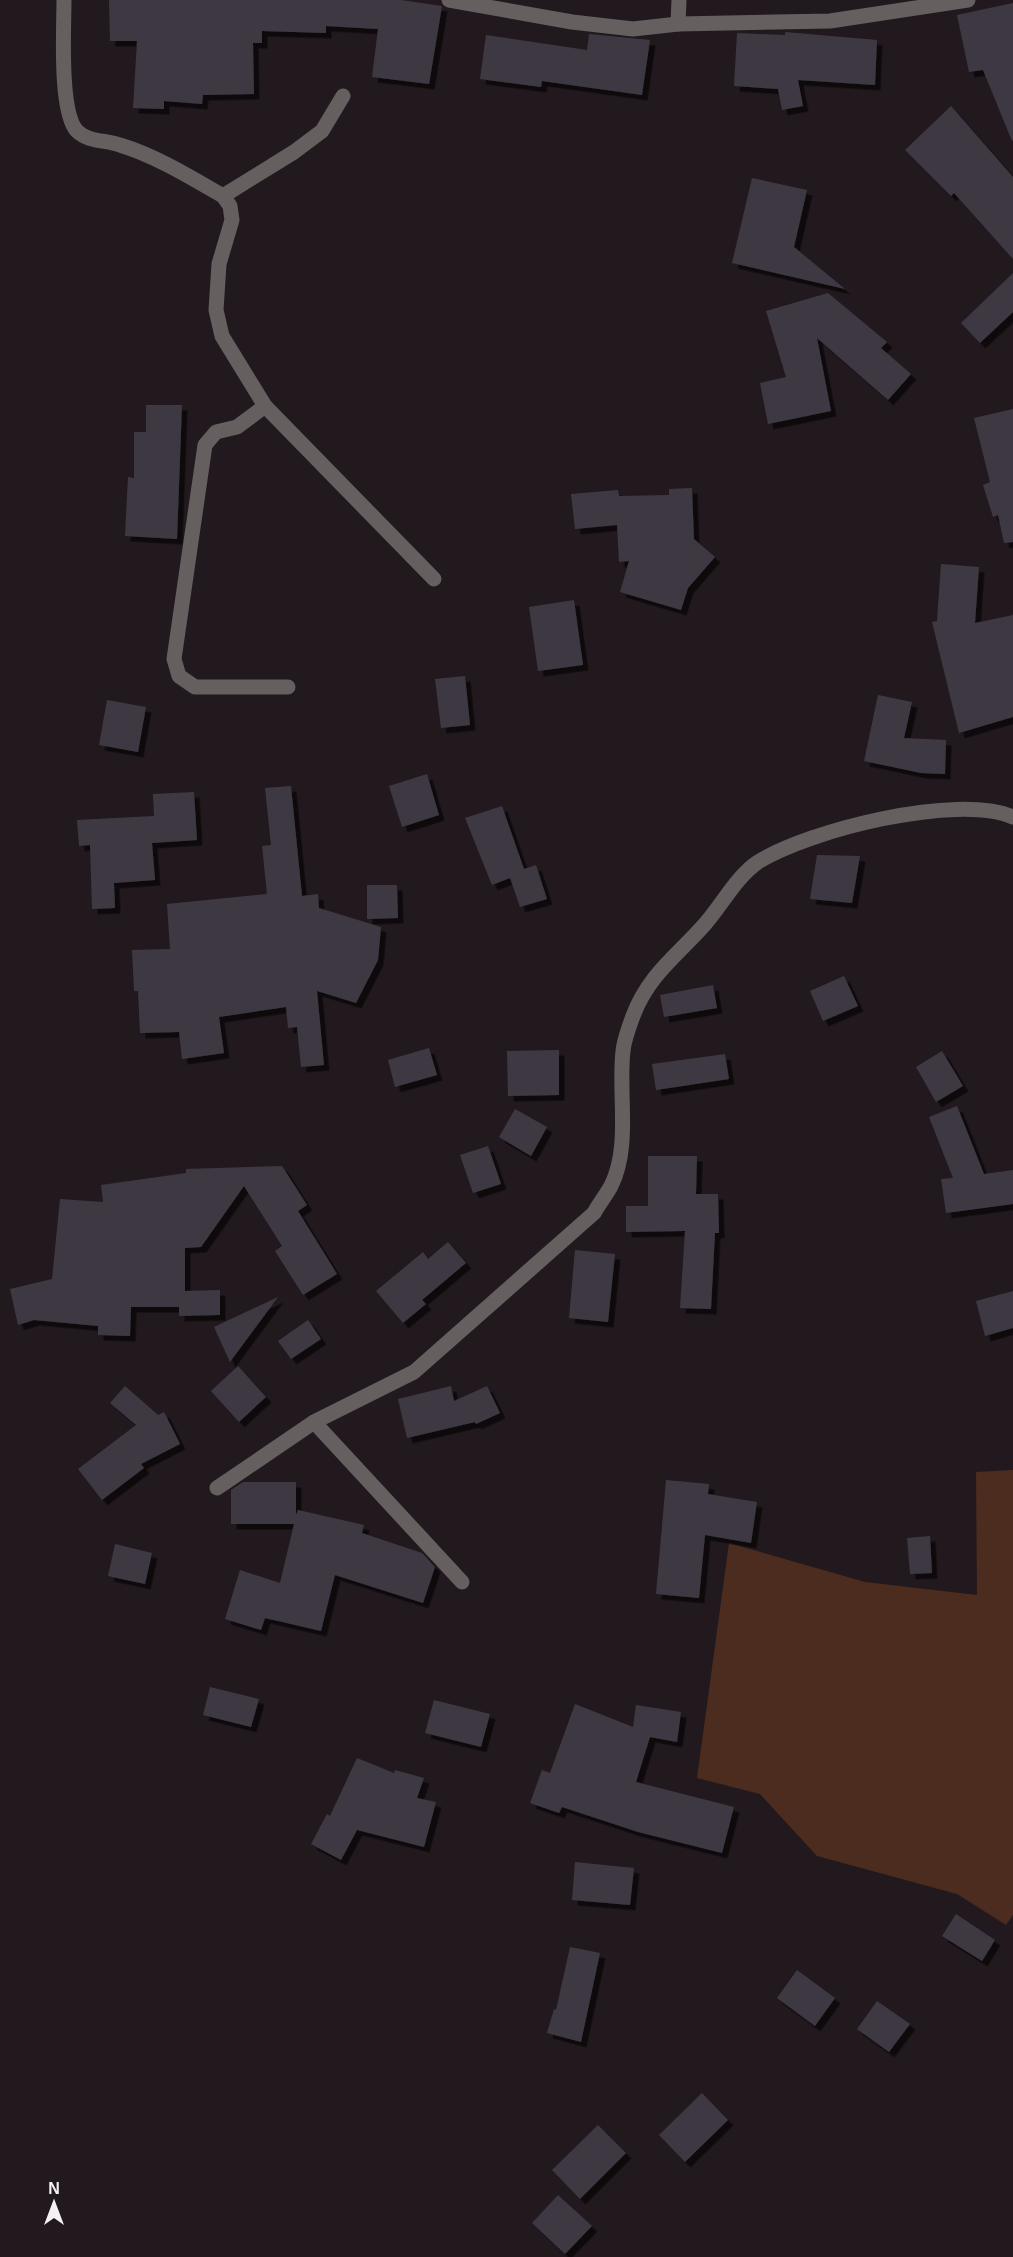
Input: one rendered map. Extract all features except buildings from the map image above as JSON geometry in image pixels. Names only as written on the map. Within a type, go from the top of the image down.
[{"type":"street","points":[[64,0],[64,78],[70,118],[76,130],[87,138],[120,145],[151,157],[223,196],[230,206],[232,220],[219,264],[216,310],[222,336],[265,406],[434,579]]},
{"type":"street","points":[[449,0],[572,22],[633,29],[678,24],[830,21],[969,0]]},
{"type":"street","points":[[678,24],[679,0]]},
{"type":"street","points":[[223,196],[294,152],[322,131],[343,96]]},
{"type":"street","points":[[265,406],[237,427],[216,432],[205,445],[174,659],[179,676],[195,687],[288,687]]},
{"type":"street","points":[[217,1488],[314,1422],[414,1372],[594,1213],[612,1185],[621,1148],[623,1050],[644,991],[657,973],[705,924],[757,863],[824,834],[905,816],[970,809],[1013,816]]},
{"type":"street","points":[[314,1422],[462,1582]]},
{"type":"shaded area","points":[[1013,1470],[1013,1915],[1006,1925],[957,1894],[817,1856],[760,1794],[697,1778],[729,1543],[865,1582],[977,1595],[976,1472]]}]
